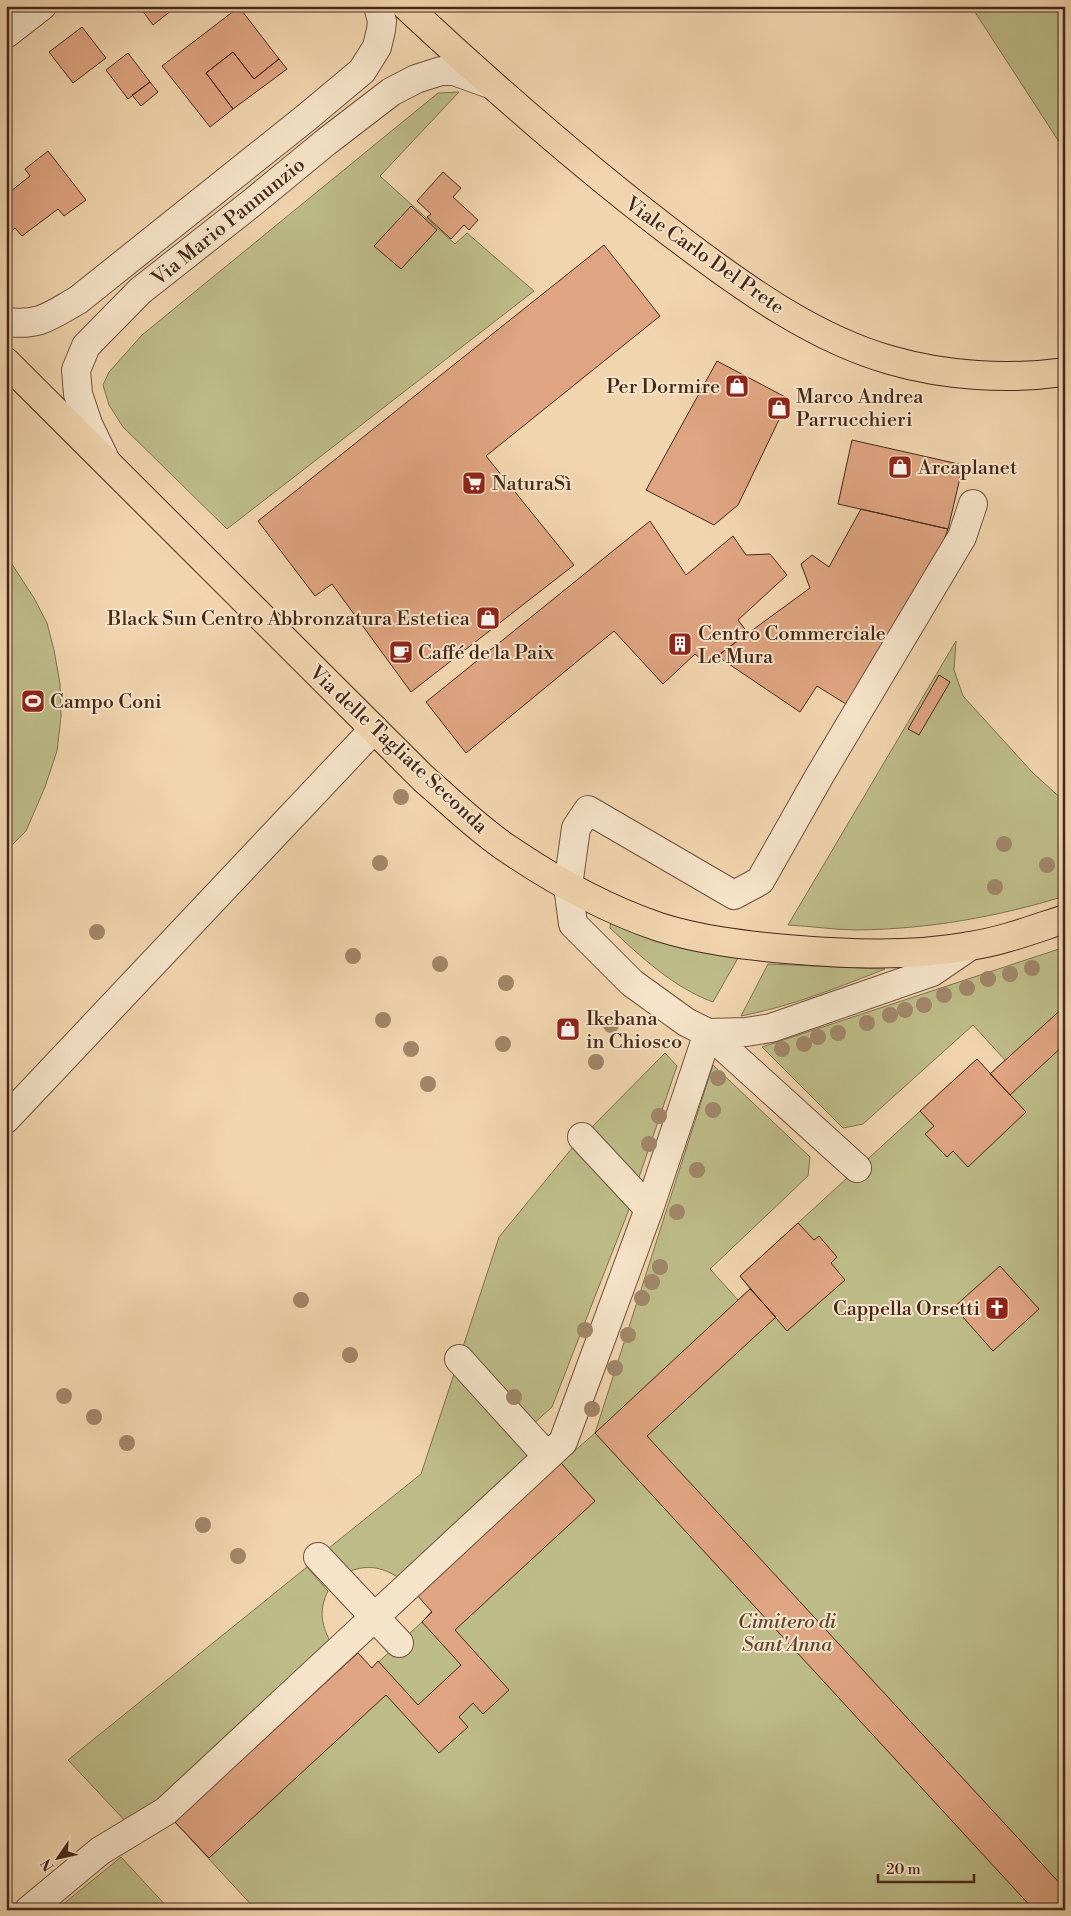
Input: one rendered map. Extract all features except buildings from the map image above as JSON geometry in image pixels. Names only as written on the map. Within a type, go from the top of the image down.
[{"type":"main road","name":"Viale Carlo Del Prete","points":[[406,6],[490,84],[626,199],[741,285],[797,320],[848,344],[889,360],[954,373],[1023,375],[1065,372]]},
{"type":"main road","name":"Via delle Tagliate Seconda","points":[[6,362],[424,779],[476,825],[508,849],[568,886],[618,910],[661,927],[704,938],[752,946],[828,953],[926,951],[970,946],[1005,938],[1065,919]]},
{"type":"street","points":[[6,34],[42,6]]},
{"type":"street","name":"Via Mario Pannunzio","points":[[6,322],[26,324],[42,321],[78,300],[362,71],[377,47],[382,30],[382,20],[378,6]]},
{"type":"street","name":"Via Mario Pannunzio","points":[[107,461],[88,424],[78,394],[76,370],[86,346],[140,291],[391,92],[416,79],[440,71],[454,71],[490,84]]},
{"type":"street","points":[[857,1168],[708,1033],[686,1022],[632,983],[573,924],[568,886],[576,828],[588,810],[734,896],[760,882],[820,775],[962,537],[972,504]]},
{"type":"street","points":[[6,1119],[374,729]]},
{"type":"street","points":[[708,1033],[771,1028],[932,972],[970,946]]},
{"type":"street","points":[[29,1910],[100,1851],[166,1811],[563,1442],[649,1209],[708,1033]]},
{"type":"street","points":[[582,1136],[649,1209]]},
{"type":"street","points":[[459,1359],[547,1456]]},
{"type":"street","points":[[318,1557],[376,1616],[399,1643]]},
{"type":"green space","points":[[971,6],[1065,6],[1065,151]]},
{"type":"green space","points":[[459,92],[380,176],[455,244],[467,233],[534,291],[227,529],[123,427],[109,405],[103,385],[109,372],[142,335],[438,93]]},
{"type":"green space","name":"Campo Coni","points":[[6,555],[34,598],[47,623],[60,684],[61,717],[57,751],[45,787],[26,831],[6,851]]},
{"type":"green space","points":[[956,641],[954,670],[963,696],[1033,773],[1065,802],[1065,896],[963,921],[910,927],[857,930],[788,925]]},
{"type":"green space","points":[[611,919],[657,938],[738,958],[713,1002],[671,980],[645,960],[610,928]]},
{"type":"green space","name":"Cimitero di Sant'Anna","points":[[1065,947],[1065,1910],[256,1910],[174,1821],[372,1668],[422,1622],[561,1463],[595,1433],[713,1065],[810,1157],[808,1176],[710,1269],[738,1300],[750,1289],[740,1276],[977,1059],[990,1074],[1005,1060],[973,1025],[863,1124],[843,1128],[762,1047]]},
{"type":"green space","points":[[768,964],[885,969],[796,1002],[741,1016]]},
{"type":"green space","points":[[665,1053],[677,1066],[636,1186],[586,1133]]},
{"type":"green space","points":[[578,1141],[633,1199],[552,1407],[531,1426],[462,1350],[499,1237]]},
{"type":"green space","points":[[455,1371],[532,1456],[399,1578],[386,1571],[366,1567],[346,1573],[324,1552],[421,1474]]},
{"type":"green space","points":[[307,1567],[328,1591],[323,1604],[322,1616],[330,1641],[146,1812],[128,1824],[68,1760]]},
{"type":"green space","points":[[121,1857],[170,1910],[56,1910]]},
{"type":"place","name":"Per Dormire","points":[[737,386]]},
{"type":"place","name":"Marco Andrea Parrucchieri","points":[[779,408]]},
{"type":"place","name":"Arcaplanet","points":[[900,467]]},
{"type":"place","name":"NaturaSì","points":[[474,483]]},
{"type":"place","name":"Black Sun Centro Abbronzatura Estetica","points":[[488,618]]},
{"type":"place","name":"Centro Commerciale Le Mura","points":[[680,644]]},
{"type":"place","name":"Caffé de la Paix","points":[[401,652]]},
{"type":"place","name":"Campo Coni","points":[[33,701]]},
{"type":"place","name":"Ikebana in Chiosco","points":[[568,1029]]},
{"type":"place","name":"Cappella Orsetti","points":[[997,1308]]}]
